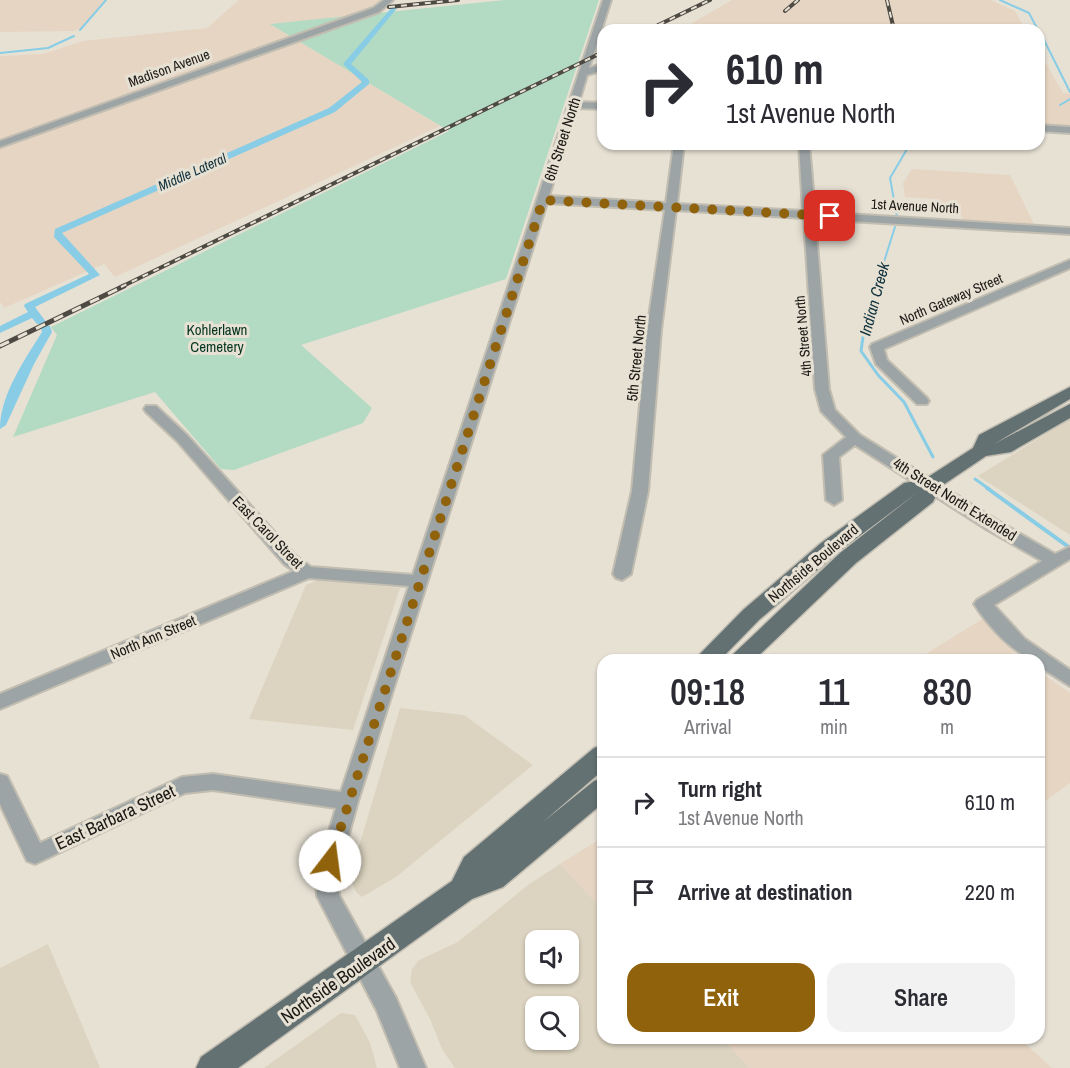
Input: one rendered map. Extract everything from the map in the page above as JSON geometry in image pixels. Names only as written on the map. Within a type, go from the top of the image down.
[{"type":"main road","name":"Northside Boulevard","points":[[981,452],[986,439],[1070,392]]},
{"type":"main road","name":"Northside Boulevard","points":[[712,654],[751,615],[876,511],[911,487],[931,484],[981,452],[1004,448],[1070,410]]},
{"type":"main road","name":"Northside Boulevard","points":[[745,654],[848,558],[926,498],[931,484]]},
{"type":"main road","name":"Northside Boulevard","points":[[462,891],[474,865],[597,760]]},
{"type":"main road","name":"Northside Boulevard","points":[[212,1068],[462,891],[493,879],[597,793]]},
{"type":"street","name":"Madison Avenue","points":[[0,144],[376,10],[389,0]]},
{"type":"street","name":"6th Street North","points":[[602,24],[607,0]]},
{"type":"street","name":"6th Street North","points":[[413,1068],[387,1006],[328,897],[327,874],[348,801],[573,105],[594,66],[597,51]]},
{"type":"street","points":[[573,105],[597,106]]},
{"type":"street","points":[[1045,128],[1070,130]]},
{"type":"street","name":"5th Street North","points":[[622,574],[640,491],[654,330],[678,150]]},
{"type":"street","name":"4th Street North","points":[[804,150],[822,389],[828,411],[855,438]]},
{"type":"street","name":"1st Avenue North","points":[[543,200],[1070,231]]},
{"type":"street","name":"North Gateway Street","points":[[922,400],[881,361],[877,347],[1070,264]]},
{"type":"street","name":"East Carol Street","points":[[151,409],[182,438],[290,560],[307,572],[421,581]]},
{"type":"street","points":[[834,501],[831,454],[855,438]]},
{"type":"street","name":"4th Street North Extended","points":[[855,438],[931,484],[992,525],[1063,556]]},
{"type":"street","points":[[1034,654],[1019,644],[983,604],[1063,556]]},
{"type":"street","name":"North Ann Street","points":[[0,702],[307,572]]},
{"type":"street","points":[[1045,662],[1070,679]]},
{"type":"street","name":"East Barbara Street","points":[[0,782],[35,855],[182,786],[213,782],[348,801]]},
{"type":"shaded area","points":[[0,0],[107,0],[80,29],[74,31],[0,32]]},
{"type":"shaded area","points":[[239,0],[383,0],[373,14],[271,24],[440,126],[115,277],[104,264],[4,308],[0,302],[0,56],[43,54],[83,41],[207,28]]},
{"type":"shaded area","points":[[732,0],[990,0],[1015,11],[1023,24],[690,24]]},
{"type":"shaded area","points":[[1045,62],[1063,93],[1070,94],[1070,128],[1045,127]]},
{"type":"shaded area","points":[[912,169],[1010,175],[1034,224],[963,220],[956,204],[939,203],[938,199],[905,197],[903,183]]},
{"type":"shaded area","points":[[1070,419],[1070,535],[978,476]]},
{"type":"shaded area","points":[[318,580],[400,588],[353,730],[249,719],[306,585]]},
{"type":"shaded area","points":[[984,618],[1004,643],[1016,654],[926,654]]},
{"type":"shaded area","points":[[1045,676],[1070,693],[1070,783],[1045,801]]},
{"type":"shaded area","points":[[400,708],[464,715],[533,765],[396,877],[362,897],[356,892],[350,877]]},
{"type":"shaded area","points":[[597,841],[597,904],[560,864]]},
{"type":"shaded area","points":[[560,864],[597,904],[597,1044],[728,1044],[750,1068],[455,1068],[442,1049],[430,1019],[410,982],[412,969],[419,960],[458,942],[528,885]]},
{"type":"shaded area","points":[[48,944],[100,1068],[0,1068],[0,968]]},
{"type":"shaded area","points":[[341,1013],[355,1015],[370,1043],[377,1068],[264,1068]]},
{"type":"shaded area","points":[[728,1044],[1026,1044],[1052,1068],[750,1068]]},
{"type":"green space","name":"Kohlerlawn Cemetery","points":[[505,0],[599,0],[506,279],[301,345],[372,408],[363,423],[234,470],[221,469],[155,392],[13,437],[57,335],[51,327],[449,131],[270,24]]},
{"type":"waterway","points":[[80,30],[106,0]]},
{"type":"waterway","name":"Indian Creek","points":[[1000,0],[1029,13],[1035,24]]},
{"type":"waterway","name":"Middle Lateral","points":[[41,322],[29,306],[95,275],[57,235],[58,231],[332,110],[366,82],[347,64],[395,7]]},
{"type":"waterway","points":[[0,53],[48,48],[74,36]]},
{"type":"waterway","name":"Indian Creek","points":[[1045,42],[1070,92]]},
{"type":"waterway","name":"Indian Creek","points":[[1060,105],[1070,99]]},
{"type":"waterway","name":"Indian Creek","points":[[897,217],[890,178],[906,150]]},
{"type":"waterway","name":"Indian Creek","points":[[876,287],[895,227]]},
{"type":"waterway","name":"Indian Creek","points":[[877,286],[865,323],[861,351],[878,375],[904,402],[933,457]]},
{"type":"waterway","points":[[0,330],[34,313]]},
{"type":"waterway","name":"Middle Lateral","points":[[0,425],[28,364],[47,332],[46,328]]},
{"type":"waterway","name":"Indian Creek","points":[[975,479],[989,489]]},
{"type":"waterway","name":"Indian Creek","points":[[987,488],[1070,548]]},
{"type":"railway","points":[[389,7],[458,0]]},
{"type":"railway","points":[[660,24],[710,0]]},
{"type":"railway","points":[[785,11],[798,0]]},
{"type":"railway","points":[[887,0],[893,24]]},
{"type":"railway","points":[[121,287],[597,55]]},
{"type":"railway","points":[[0,346],[124,286]]},
{"type":"route","points":[[330,861],[543,200],[830,216]]}]
